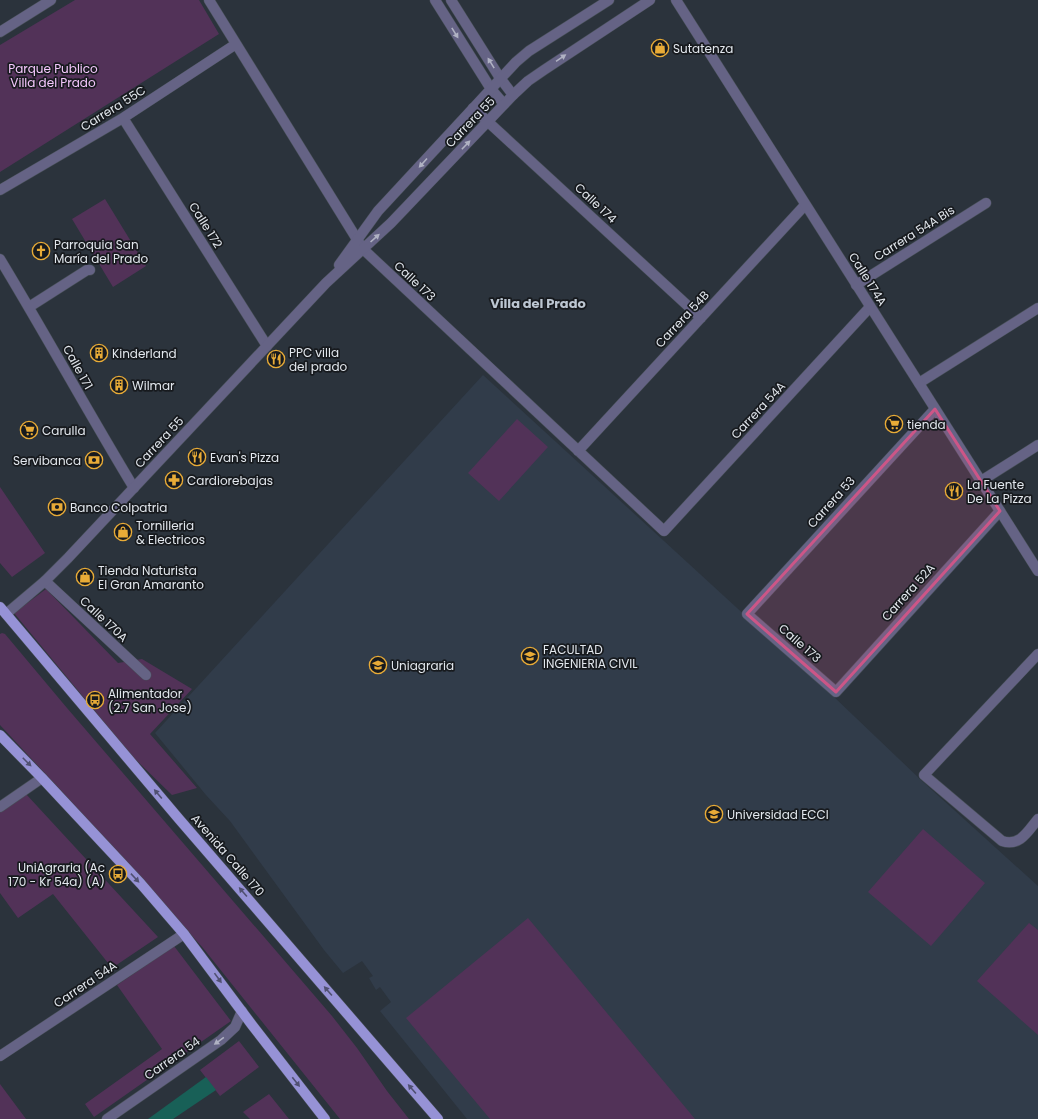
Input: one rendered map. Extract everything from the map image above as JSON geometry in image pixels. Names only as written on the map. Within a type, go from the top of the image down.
[{"type":"main road","name":"Avenida Calle 170","points":[[3,611],[179,819],[438,1119]]},
{"type":"main road","points":[[0,735],[141,884],[184,934],[325,1119]]},
{"type":"main road","points":[[423,1102],[430,1119]]},
{"type":"street","points":[[0,32],[51,0]]},
{"type":"street","name":"Calle 173","points":[[209,0],[363,250],[664,531]]},
{"type":"street","points":[[434,0],[490,89],[504,104]]},
{"type":"street","points":[[451,0],[500,78],[513,95]]},
{"type":"street","name":"Carrera 55","points":[[326,283],[378,212],[500,78],[529,51],[609,0]]},
{"type":"street","name":"Carrera 55","points":[[3,611],[44,581],[68,558],[326,283],[391,223],[513,95],[528,81],[650,0]]},
{"type":"street","name":"Calle 174A","points":[[676,0],[1038,571]]},
{"type":"street","name":"Carrera 55C","points":[[0,190],[122,118],[236,44]]},
{"type":"street","name":"Calle 174","points":[[473,108],[701,318]]},
{"type":"street","name":"Calle 172","points":[[122,118],[267,346]]},
{"type":"street","name":"Carrera 54A Bis","points":[[856,285],[986,203]]},
{"type":"street","name":"Carrera 54B","points":[[578,451],[806,205]]},
{"type":"street","name":"Calle 171","points":[[0,259],[29,307],[97,428],[134,488]]},
{"type":"street","points":[[29,307],[87,270],[90,270]]},
{"type":"street","name":"Carrera 54A","points":[[664,531],[870,307]]},
{"type":"street","points":[[919,383],[1038,308]]},
{"type":"street","name":"Carrera 53","points":[[747,614],[935,409]]},
{"type":"street","points":[[981,481],[1038,445]]},
{"type":"street","name":"Carrera 52A","points":[[836,692],[1000,511]]},
{"type":"street","name":"Calle 170A","points":[[44,581],[146,676]]},
{"type":"street","name":"Calle 173","points":[[747,614],[836,692]]},
{"type":"street","points":[[1038,654],[924,775],[1002,841],[1008,843],[1015,842],[1022,838],[1038,818]]},
{"type":"street","points":[[0,807],[42,778]]},
{"type":"street","name":"Carrera 54A","points":[[0,1056],[184,934]]},
{"type":"street","name":"Carrera 54","points":[[107,1119],[221,1040],[235,1027],[242,1010]]},
{"type":"highlighted area","points":[[935,409],[1000,511],[836,692],[747,614]]},
{"type":"shaded area","name":"Universidad ECCI","points":[[483,375],[833,696],[921,780],[1038,886],[1038,1119],[467,1119],[380,1011],[391,1002],[380,987],[376,990],[369,978],[373,976],[362,961],[343,973],[324,950],[230,821],[206,795],[155,733]]},
{"type":"shaded area","points":[[206,1077],[216,1090],[173,1119],[148,1119]]},
{"type":"green space","name":"Parque Publico Villa del Prado","points":[[75,0],[199,0],[219,34],[0,172],[0,45]]},
{"type":"green space","points":[[105,199],[146,266],[113,287],[72,219]]},
{"type":"green space","points":[[517,419],[548,447],[499,501],[468,473]]},
{"type":"green space","points":[[0,487],[45,553],[12,577],[0,563]]},
{"type":"green space","points":[[46,589],[118,663],[142,659],[192,689],[150,734],[197,788],[172,795],[132,756],[14,613]]},
{"type":"green space","points":[[0,634],[5,634],[332,1016],[409,1119],[340,1119],[203,948],[0,725]]},
{"type":"green space","points":[[26,794],[158,937],[112,968],[53,894],[18,918],[0,893],[0,812]]},
{"type":"green space","points":[[923,829],[985,883],[931,946],[868,892]]},
{"type":"green space","points":[[528,918],[695,1119],[490,1119],[406,1018]]},
{"type":"green space","points":[[1029,923],[1038,930],[1038,1035],[977,981]]},
{"type":"green space","points":[[174,946],[231,1021],[94,1117],[85,1104],[162,1049],[117,985]]},
{"type":"green space","points":[[239,1041],[259,1067],[220,1096],[200,1070]]},
{"type":"green space","points":[[0,1084],[26,1119],[0,1119]]},
{"type":"green space","points":[[269,1094],[289,1119],[250,1119],[243,1112]]},
{"type":"place","name":"Sutatenza","points":[[660,48]]},
{"type":"place","name":"Parroquia San María del Prado","points":[[41,251]]},
{"type":"place","name":"Kinderland","points":[[99,353]]},
{"type":"place","name":"PPC villa del prado","points":[[276,359]]},
{"type":"place","name":"Wilmar","points":[[119,385]]},
{"type":"place","name":"tienda","points":[[894,424]]},
{"type":"place","name":"Carulla","points":[[29,430]]},
{"type":"place","name":"Evan's Pizza","points":[[197,457]]},
{"type":"place","name":"Servibanca","points":[[94,460]]},
{"type":"place","name":"Cardiorebajas","points":[[174,480]]},
{"type":"place","name":"La Fuente De La Pizza","points":[[954,491]]},
{"type":"place","name":"Banco Colpatria","points":[[57,507]]},
{"type":"place","name":"Tornilleria & Electricos","points":[[123,532]]},
{"type":"place","name":"Tienda Naturista El Gran Amaranto","points":[[85,577]]},
{"type":"place","name":"FACULTAD INGENIERIA CIVIL","points":[[530,656]]},
{"type":"place","name":"Uniagraria","points":[[378,665]]},
{"type":"place","name":"Alimentador (2.7 San Jose)","points":[[95,700]]},
{"type":"place","name":"Universidad ECCI","points":[[714,814]]},
{"type":"place","name":"UniAgraria (Ac 170 - Kr 54a) (A)","points":[[118,874]]},
{"type":"district","name":"Villa del Prado","points":[[538,303]]}]
